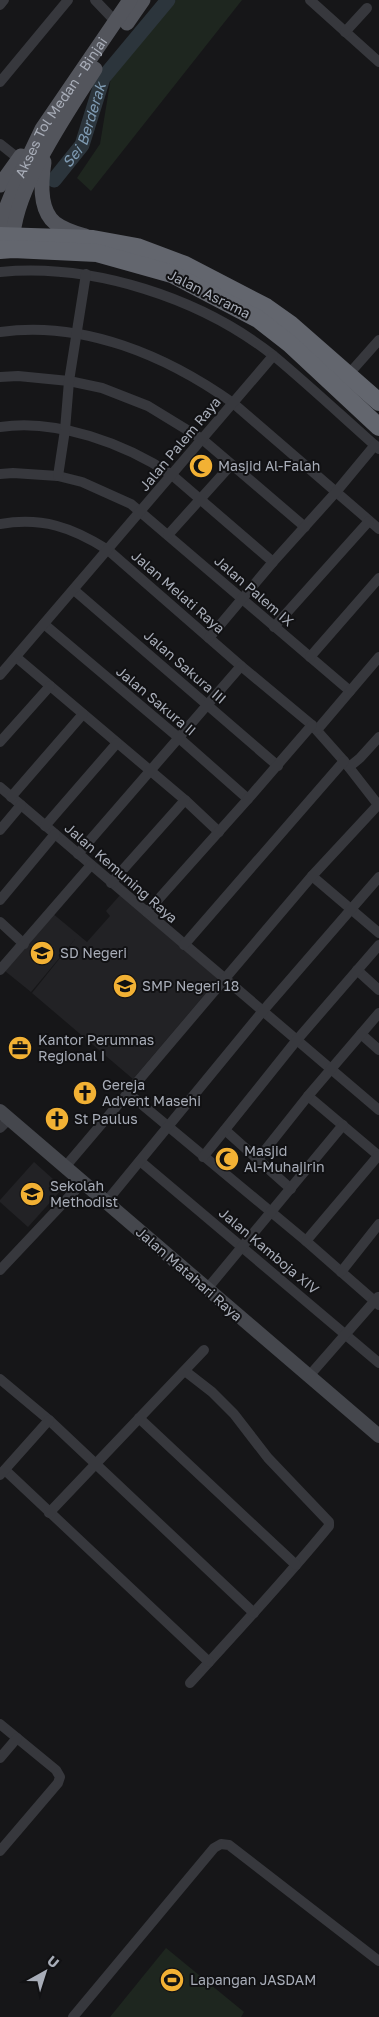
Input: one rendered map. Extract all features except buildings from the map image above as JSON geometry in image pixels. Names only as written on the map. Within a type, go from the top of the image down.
[{"type":"highway","name":"Jalan Asrama","points":[[5,243],[93,239],[137,247],[185,265],[266,307],[290,324],[379,402]]},
{"type":"highway","name":"Jalan Asrama","points":[[5,243],[96,253],[172,274],[258,318],[290,344],[379,427]]},
{"type":"main road","name":"Akses Tol Medan - Binjai","points":[[5,243],[2,221],[11,194],[42,129],[130,0]]},
{"type":"main road","name":"Akses Tol Medan - Binjai","points":[[5,243],[24,193],[48,146],[100,62],[143,0]]},
{"type":"main road","points":[[0,185],[42,129]]},
{"type":"main road","points":[[48,146],[41,179],[48,214],[54,223],[93,239]]},
{"type":"street","points":[[0,5],[4,0]]},
{"type":"street","points":[[0,82],[68,0]]},
{"type":"street","points":[[96,0],[116,22]]},
{"type":"street","points":[[310,0],[379,62]]},
{"type":"street","points":[[345,32],[367,8]]},
{"type":"street","points":[[0,144],[19,159]]},
{"type":"street","points":[[0,272],[86,274],[166,296],[209,316],[250,339],[273,356],[377,447],[273,562],[209,638]]},
{"type":"street","points":[[58,476],[65,430],[69,381],[86,274]]},
{"type":"street","points":[[0,332],[33,330],[77,334],[108,341],[162,361],[211,388],[233,403],[379,529]]},
{"type":"street","points":[[348,375],[379,340]]},
{"type":"street","name":"Jalan Palem Raya","points":[[0,676],[273,356]]},
{"type":"street","points":[[0,377],[18,376],[69,381],[102,388],[148,406],[202,439],[305,527]]},
{"type":"street","points":[[0,427],[27,425],[65,430],[116,445],[157,465],[172,475],[273,562]]},
{"type":"street","points":[[168,535],[231,465]]},
{"type":"street","name":"Jalan Palem IX","points":[[0,474],[44,474],[58,476],[82,482],[111,493],[131,504],[350,691]]},
{"type":"street","name":"Jalan Melati Raya","points":[[0,524],[22,521],[45,522],[88,537],[108,550],[314,727],[379,805]]},
{"type":"street","points":[[274,627],[369,521]]},
{"type":"street","points":[[310,657],[379,578]]},
{"type":"street","name":"Jalan Sakura III","points":[[74,590],[278,766]]},
{"type":"street","name":"Jalan Sakura II","points":[[44,624],[179,738],[248,800]]},
{"type":"street","points":[[16,657],[185,800],[219,832]]},
{"type":"street","points":[[147,912],[278,766],[379,658]]},
{"type":"street","points":[[78,854],[241,666]]},
{"type":"street","points":[[0,742],[50,686]]},
{"type":"street","points":[[11,797],[84,714]]},
{"type":"street","points":[[184,944],[346,764],[360,758],[379,738]]},
{"type":"street","points":[[45,826],[117,743]]},
{"type":"street","name":"Jalan Kemuning Raya","points":[[0,787],[379,1110]]},
{"type":"street","points":[[111,883],[185,800]]},
{"type":"street","points":[[0,830],[21,805]]},
{"type":"street","points":[[65,1167],[312,876],[379,805]]},
{"type":"street","points":[[0,900],[55,834]]},
{"type":"street","points":[[0,970],[91,865]]},
{"type":"street","points":[[312,876],[379,933]]},
{"type":"street","points":[[106,1202],[262,1012],[379,876]]},
{"type":"street","points":[[0,922],[24,944]]},
{"type":"street","points":[[204,1157],[296,1041],[379,945]]},
{"type":"street","points":[[357,970],[379,990]]},
{"type":"street","points":[[258,1160],[308,1096],[379,1013]]},
{"type":"street","points":[[360,1034],[379,1050]]},
{"type":"street","points":[[128,1093],[378,1301],[309,1376]]},
{"type":"street","points":[[306,1242],[379,1156],[308,1096]]},
{"type":"street","name":"Jalan Matahari Raya","points":[[3,1119],[83,1182],[379,1436]]},
{"type":"street","points":[[207,1289],[343,1125]]},
{"type":"street","points":[[225,1130],[291,1189]]},
{"type":"street","name":"Jalan Kamboja XIV","points":[[140,1161],[379,1363]]},
{"type":"street","points":[[0,1270],[83,1182]]},
{"type":"street","points":[[341,1272],[379,1224]]},
{"type":"street","points":[[49,1513],[204,1350]]},
{"type":"street","points":[[185,1371],[212,1392],[234,1414],[268,1458],[329,1522],[328,1526],[254,1614],[190,1683]]},
{"type":"street","points":[[0,1379],[49,1420],[254,1614]]},
{"type":"street","points":[[139,1418],[296,1565]]},
{"type":"street","points":[[49,1420],[2,1473],[49,1513],[209,1662]]},
{"type":"street","points":[[0,1724],[56,1770],[60,1780],[0,1851]]},
{"type":"street","points":[[0,1758],[17,1738]]},
{"type":"street","points":[[73,2017],[214,1848],[221,1844],[229,1845],[379,1961]]},
{"type":"shaded area","points":[[176,0],[242,0],[91,191],[77,178],[100,144],[111,77]]},
{"type":"shaded area","name":"SMP Negeri 18","points":[[121,894],[218,979],[133,1079],[32,993],[76,938],[31,992],[5,971],[52,913],[87,942],[110,916],[106,911]]},
{"type":"shaded area","name":"Sekolah Methodist","points":[[34,1162],[63,1188],[28,1227],[0,1200]]},
{"type":"shaded area","name":"Lapangan JASDAM","points":[[166,1948],[244,2012],[241,2017],[110,2017]]},
{"type":"waterway","name":"Sei Berderak","points":[[54,180],[82,145],[103,78],[168,0]]},
{"type":"place","name":"Masjid Al-Falah","points":[[201,466]]},
{"type":"place","name":"SD Negeri","points":[[42,953]]},
{"type":"place","name":"SMP Negeri 18","points":[[125,986]]},
{"type":"place","name":"Kantor Perumnas Regional I","points":[[20,1048]]},
{"type":"place","name":"Gereja Advent Masehi","points":[[85,1093]]},
{"type":"place","name":"St Paulus","points":[[57,1119]]},
{"type":"place","name":"Masjid Al-Muhajirin","points":[[227,1159]]},
{"type":"place","name":"Sekolah Methodist","points":[[32,1194]]},
{"type":"place","name":"Lapangan JASDAM","points":[[172,1980]]}]
